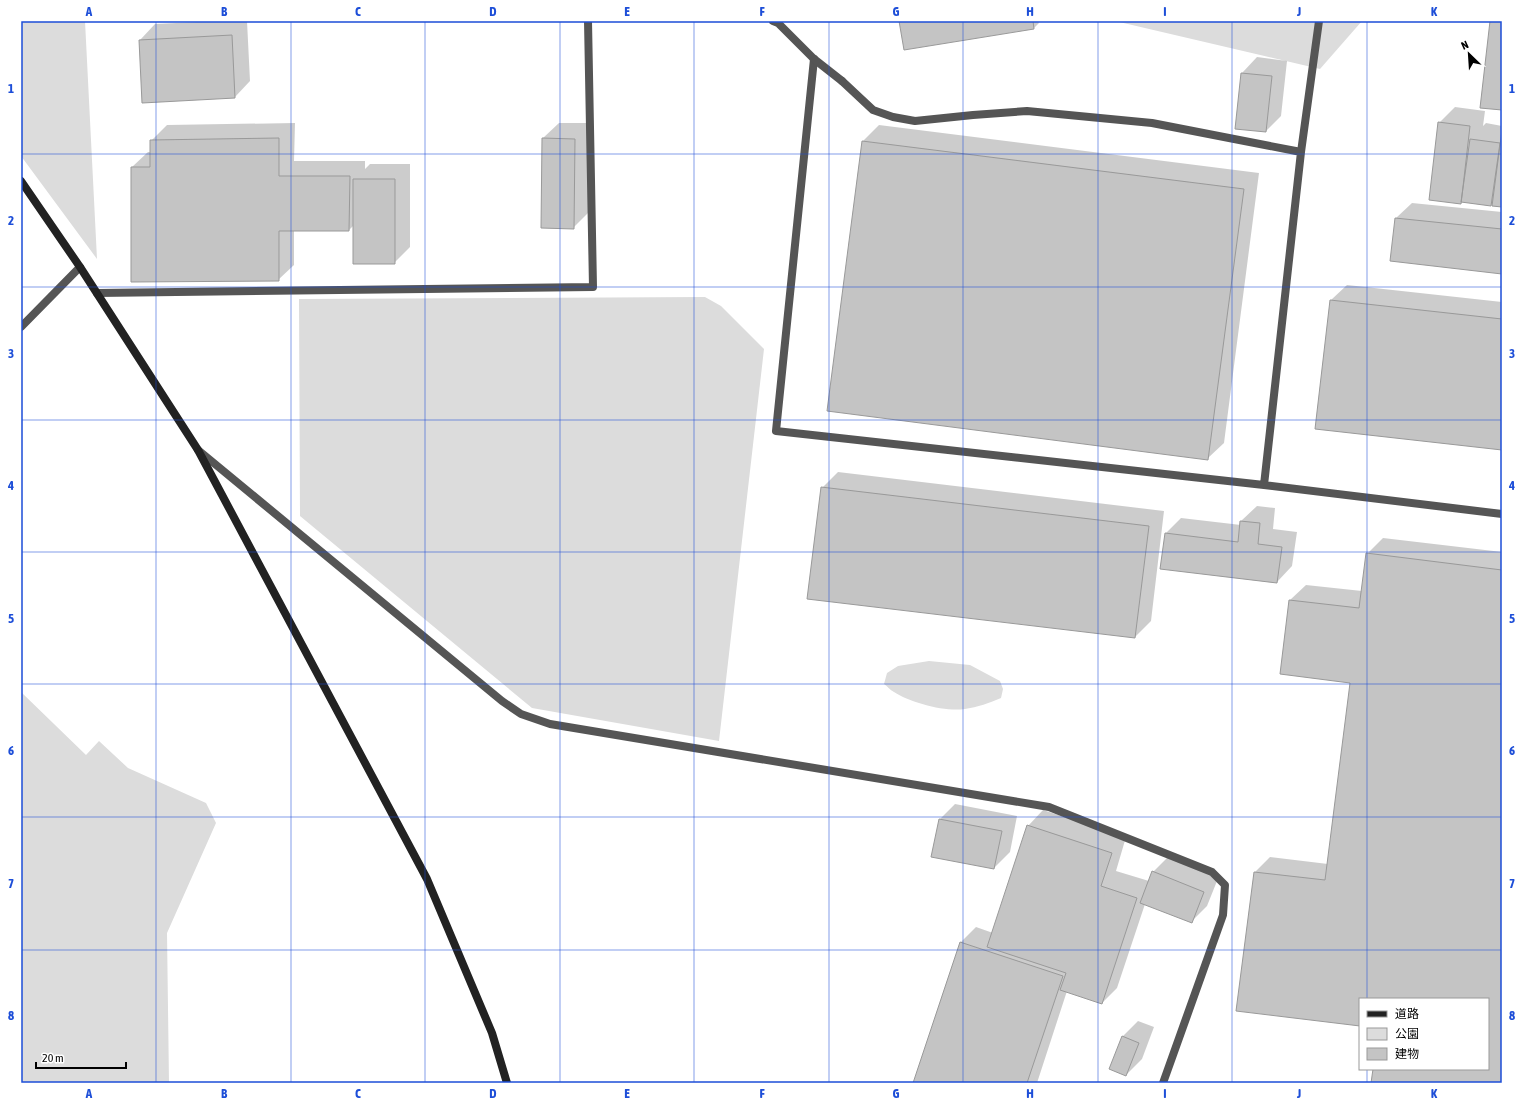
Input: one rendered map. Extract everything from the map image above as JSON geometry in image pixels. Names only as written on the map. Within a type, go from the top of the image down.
[{"type":"street","points":[[97,293],[593,287],[588,21]]},
{"type":"street","points":[[773,21],[778,23],[814,58],[873,110],[893,117],[915,121],[1027,111],[1040,112],[1152,123],[1301,152]]},
{"type":"street","points":[[1264,485],[1301,152],[1319,21]]},
{"type":"street","points":[[814,58],[776,431],[1264,485],[1502,514]]},
{"type":"street","points":[[21,181],[80,267],[198,450],[427,879],[492,1033],[507,1083]]},
{"type":"street","points":[[21,327],[80,267]]},
{"type":"street","points":[[198,450],[502,701],[522,714],[550,724],[1049,807],[1212,872],[1225,885],[1223,915],[1163,1083]]},
{"type":"green space","points":[[21,21],[85,21],[97,259],[21,156]]},
{"type":"green space","points":[[1115,21],[1362,21],[1320,69]]},
{"type":"green space","points":[[705,297],[721,306],[764,349],[719,741],[532,708],[300,516],[299,299]]},
{"type":"green space","points":[[929,661],[970,665],[1000,681],[1003,689],[1001,698],[983,705],[965,709],[957,710],[938,708],[909,700],[884,684],[887,673],[898,666]]},
{"type":"green space","points":[[21,692],[86,755],[99,741],[128,768],[206,803],[216,823],[167,933],[169,1083],[21,1083]]},
{"type":"building","points":[[899,21],[1033,21],[1034,29],[904,50]]},
{"type":"building","points":[[1490,21],[1502,21],[1502,110],[1480,108]]},
{"type":"building","points":[[232,35],[235,98],[142,103],[139,40]]},
{"type":"building","points":[[1241,73],[1272,76],[1266,132],[1235,129]]},
{"type":"building","points":[[1438,122],[1470,126],[1461,204],[1429,200]]},
{"type":"building","points":[[1502,130],[1502,207],[1492,206]]},
{"type":"building","points":[[279,138],[279,176],[350,176],[349,231],[279,231],[279,281],[131,282],[131,167],[150,167],[150,140]]},
{"type":"building","points":[[542,138],[575,139],[574,229],[541,228]]},
{"type":"building","points":[[1470,139],[1500,143],[1491,206],[1461,202]]},
{"type":"building","points":[[862,141],[1244,189],[1208,460],[827,411]]},
{"type":"building","points":[[353,179],[395,179],[395,264],[353,264]]},
{"type":"building","points":[[1395,218],[1502,229],[1502,274],[1390,261]]},
{"type":"building","points":[[1330,300],[1502,319],[1502,450],[1315,429]]},
{"type":"building","points":[[821,487],[1149,526],[1135,638],[807,599]]},
{"type":"building","points":[[1240,521],[1260,523],[1258,544],[1282,547],[1277,583],[1160,569],[1165,533],[1238,542]]},
{"type":"building","points":[[1366,553],[1502,570],[1502,1083],[1371,1083],[1373,1070],[1489,1070],[1489,998],[1359,998],[1359,1026],[1236,1011],[1254,872],[1325,880],[1350,683],[1280,674],[1289,600],[1359,608]]},
{"type":"building","points":[[939,819],[1002,831],[994,869],[931,857]]},
{"type":"building","points":[[1027,825],[1112,853],[1101,886],[1137,898],[1102,1004],[1060,990],[1066,973],[987,947]]},
{"type":"building","points":[[1152,871],[1204,892],[1192,923],[1140,903]]},
{"type":"building","points":[[960,942],[1063,976],[1027,1083],[913,1083]]},
{"type":"building","points":[[1122,1036],[1139,1043],[1126,1076],[1109,1069]]}]
